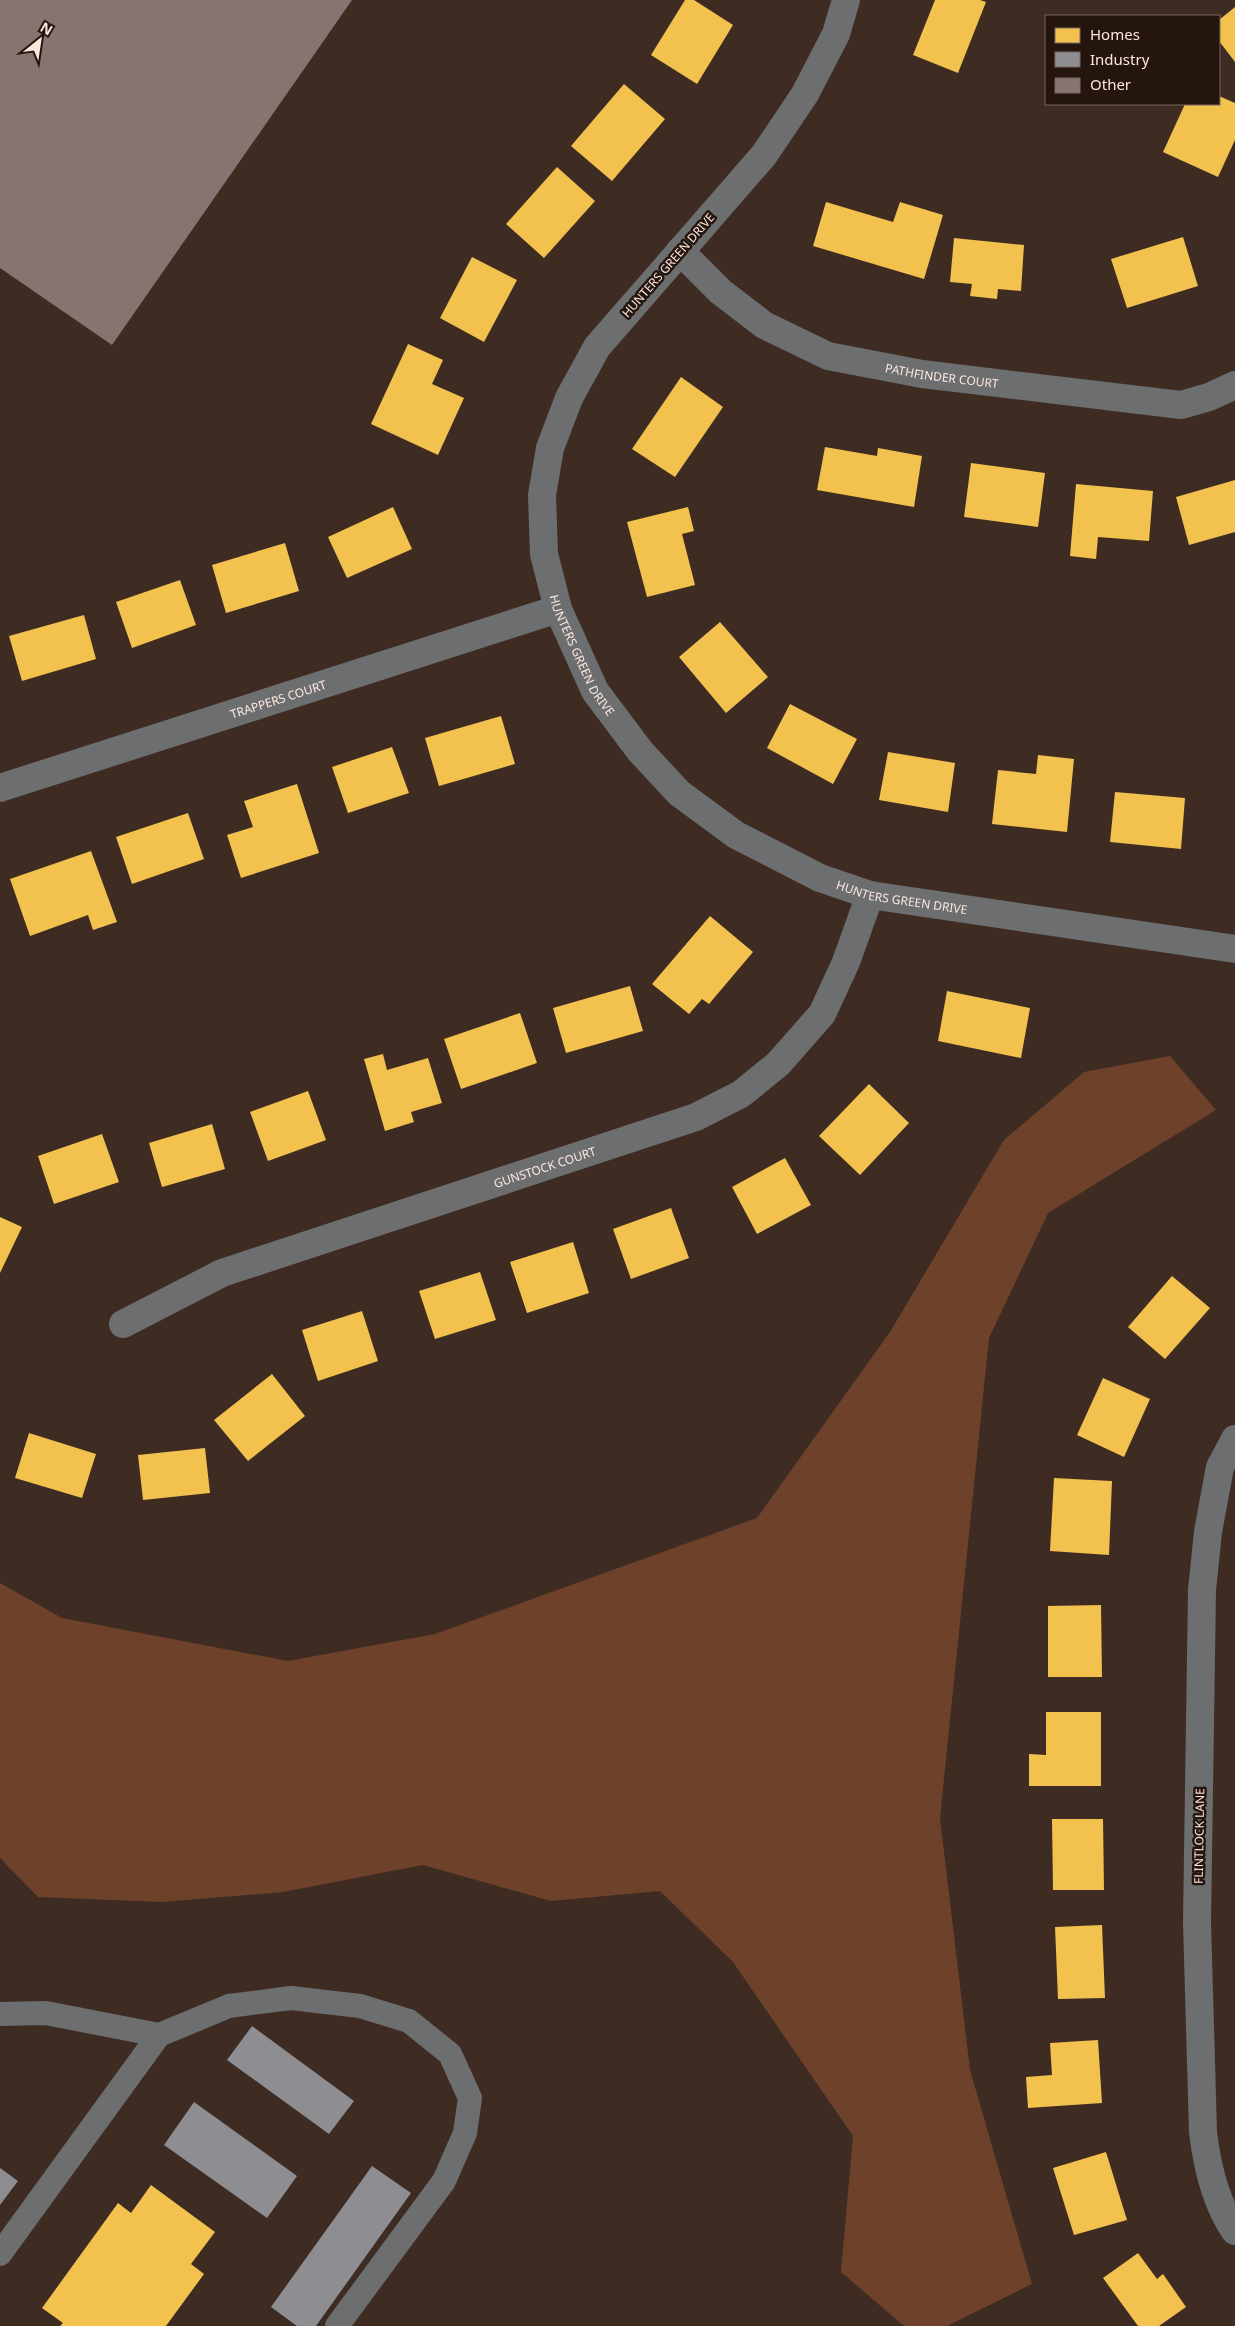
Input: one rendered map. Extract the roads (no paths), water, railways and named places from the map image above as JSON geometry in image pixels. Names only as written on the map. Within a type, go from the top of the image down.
[{"type":"street","name":"HUNTERS GREEN DRIVE","points":[[846,0],[836,34],[805,94],[764,155],[597,347],[569,398],[550,448],[542,496],[544,554],[558,609],[595,691],[640,751],[679,793],[736,835],[820,878],[870,895],[1235,949]]},
{"type":"street","name":"PATHFINDER COURT","points":[[680,251],[721,292],[764,325],[828,356],[922,374],[1181,405],[1210,397],[1235,385]]},
{"type":"street","name":"TRAPPERS COURT","points":[[0,788],[558,609]]},
{"type":"street","name":"GUNSTOCK COURT","points":[[123,1324],[222,1273],[696,1118],[741,1094],[778,1064],[822,1014],[846,962],[870,895]]},
{"type":"street","name":"FLINTLOCK LANE","points":[[1235,1439],[1220,1467],[1208,1532],[1202,1590],[1197,1922],[1203,2132],[1207,2165],[1226,2218],[1235,2231]]},
{"type":"lane","points":[[0,2254],[159,2036],[230,2006],[291,1998],[360,2006],[408,2021],[450,2054],[470,2098],[465,2133],[444,2181],[337,2326]]},
{"type":"lane","points":[[0,2014],[46,2013],[159,2036]]}]
